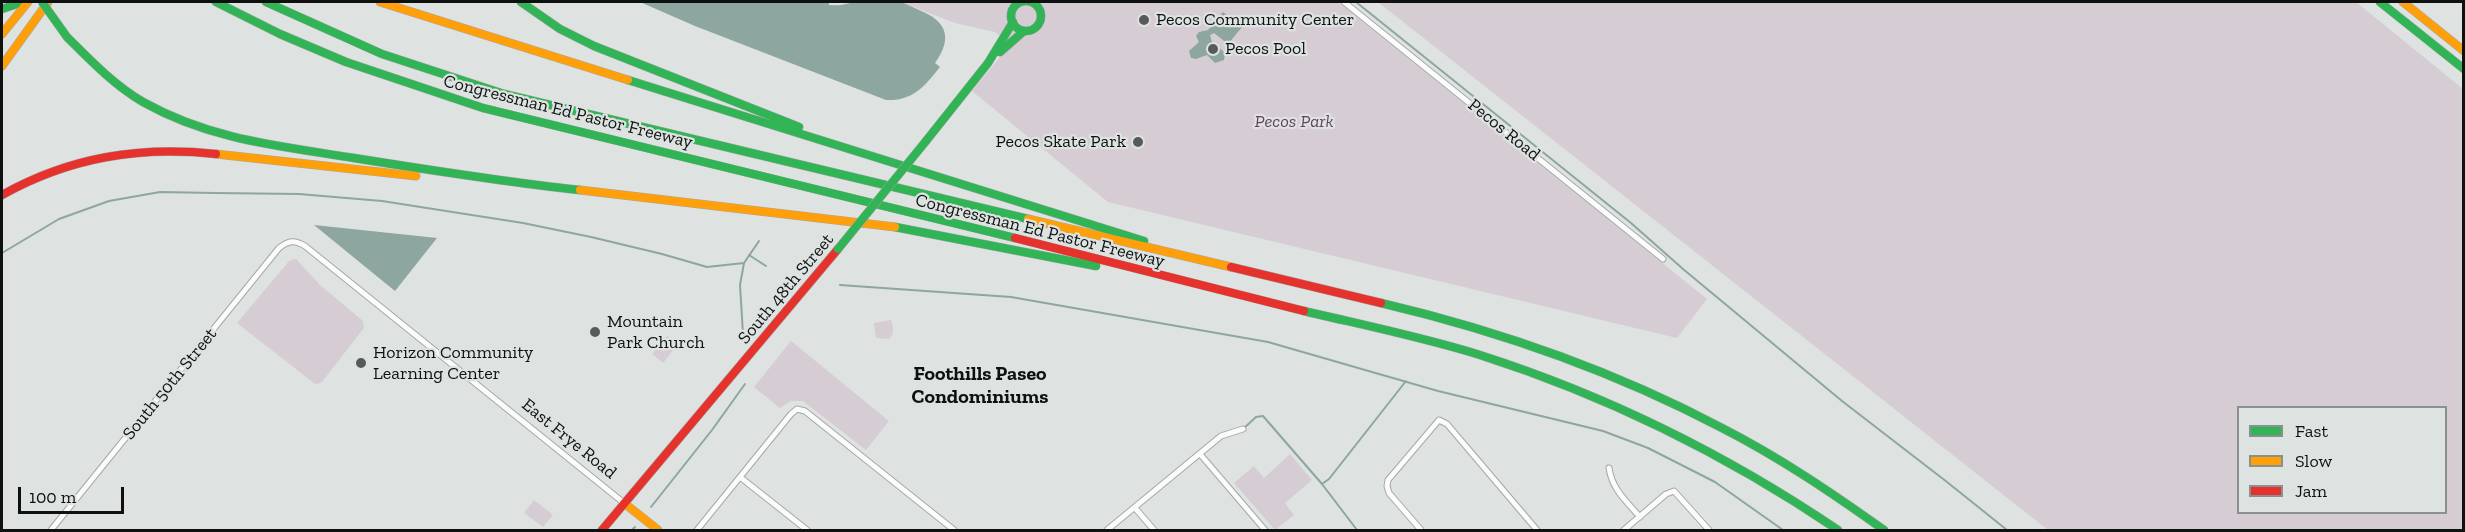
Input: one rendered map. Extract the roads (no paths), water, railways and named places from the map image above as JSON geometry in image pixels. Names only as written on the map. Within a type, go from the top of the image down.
[{"type":"main road","points":[[2,9],[23,2]]},
{"type":"main road","points":[[2,34],[28,2]]},
{"type":"main road","points":[[42,2],[68,37],[96,67],[131,94],[166,114],[203,130],[277,147],[488,180],[894,226],[1210,289]]},
{"type":"main road","points":[[2,66],[48,2]]},
{"type":"main road","name":"Congressman Ed Pastor Freeway","points":[[216,2],[344,62],[483,108],[1450,347],[1573,388],[1636,414],[1706,448],[1758,478],[1837,531]]},
{"type":"main road","name":"Congressman Ed Pastor Freeway","points":[[266,2],[380,53],[429,72],[504,94],[1215,262],[1455,321],[1530,344],[1587,364],[1675,403],[1744,439],[1819,485],[1884,531]]},
{"type":"main road","points":[[380,2],[1215,262]]},
{"type":"main road","points":[[521,2],[555,26],[594,46],[867,153]]},
{"type":"main road","points":[[1040,10],[1029,2],[1022,2],[1014,8],[1013,22],[1024,31],[1032,30],[1041,20],[1040,10],[1044,2]]},
{"type":"main road","points":[[2380,2],[2463,69]]},
{"type":"main road","points":[[2403,2],[2463,51]]},
{"type":"main road","name":"South 48th Street","points":[[602,531],[926,141],[988,63],[1013,22]]},
{"type":"main road","name":"South 48th Street","points":[[988,63],[1024,31]]},
{"type":"main road","points":[[2,195],[38,176],[74,163],[111,154],[155,150],[196,151],[444,179],[488,180]]},
{"type":"main road","name":"East Frye Road","points":[[624,503],[658,531]]},
{"type":"street","name":"Pecos Road","points":[[1344,2],[1663,259]]},
{"type":"street","name":"East Frye Road","points":[[291,241],[298,241],[305,246],[624,503]]},
{"type":"street","name":"South 50th Street","points":[[51,531],[279,248],[291,241]]},
{"type":"street","points":[[697,531],[797,409],[805,411],[954,531]]},
{"type":"street","points":[[1421,531],[1389,493],[1387,486],[1388,480],[1439,420],[1447,423],[1537,531]]},
{"type":"street","points":[[1107,531],[1221,436],[1243,429]]},
{"type":"street","points":[[1200,453],[1265,531]]},
{"type":"street","points":[[1609,468],[1611,480],[1618,492],[1640,517]]},
{"type":"street","points":[[740,477],[807,531]]},
{"type":"street","points":[[1624,531],[1666,494],[1674,491],[1709,531]]},
{"type":"street","points":[[1135,508],[1154,531]]},
{"type":"waterway","points":[[1356,2],[1631,223],[1842,401],[2007,530]]},
{"type":"waterway","points":[[2,253],[59,219],[109,201],[160,192],[299,194],[382,201],[523,223],[591,237],[707,267],[744,263],[759,241]]},
{"type":"waterway","points":[[749,255],[766,266]]},
{"type":"waterway","points":[[743,334],[740,285],[744,263]]},
{"type":"waterway","points":[[840,285],[1011,297],[1268,342],[1438,391],[1603,431],[1648,448],[1715,482],[1783,530]]},
{"type":"waterway","points":[[1322,484],[1329,479],[1406,381]]},
{"type":"waterway","points":[[651,507],[745,384]]},
{"type":"waterway","points":[[1243,429],[1256,417],[1263,416],[1322,484],[1357,530]]},
{"type":"waterway","points":[[632,530],[635,527]]},
{"type":"place","name":"Pecos Community Center","points":[[1144,20]]},
{"type":"place","name":"Pecos Pool","points":[[1213,49]]},
{"type":"place","name":"Pecos Skate Park","points":[[1138,142]]},
{"type":"place","name":"Mountain Park Church","points":[[595,332]]},
{"type":"place","name":"Horizon Community Learning Center","points":[[361,363]]},
{"type":"district","name":"Foothills Paseo Condominiums","points":[[980,386]]},
{"type":"park label","name":"Pecos Park","points":[[1294,122]]}]
